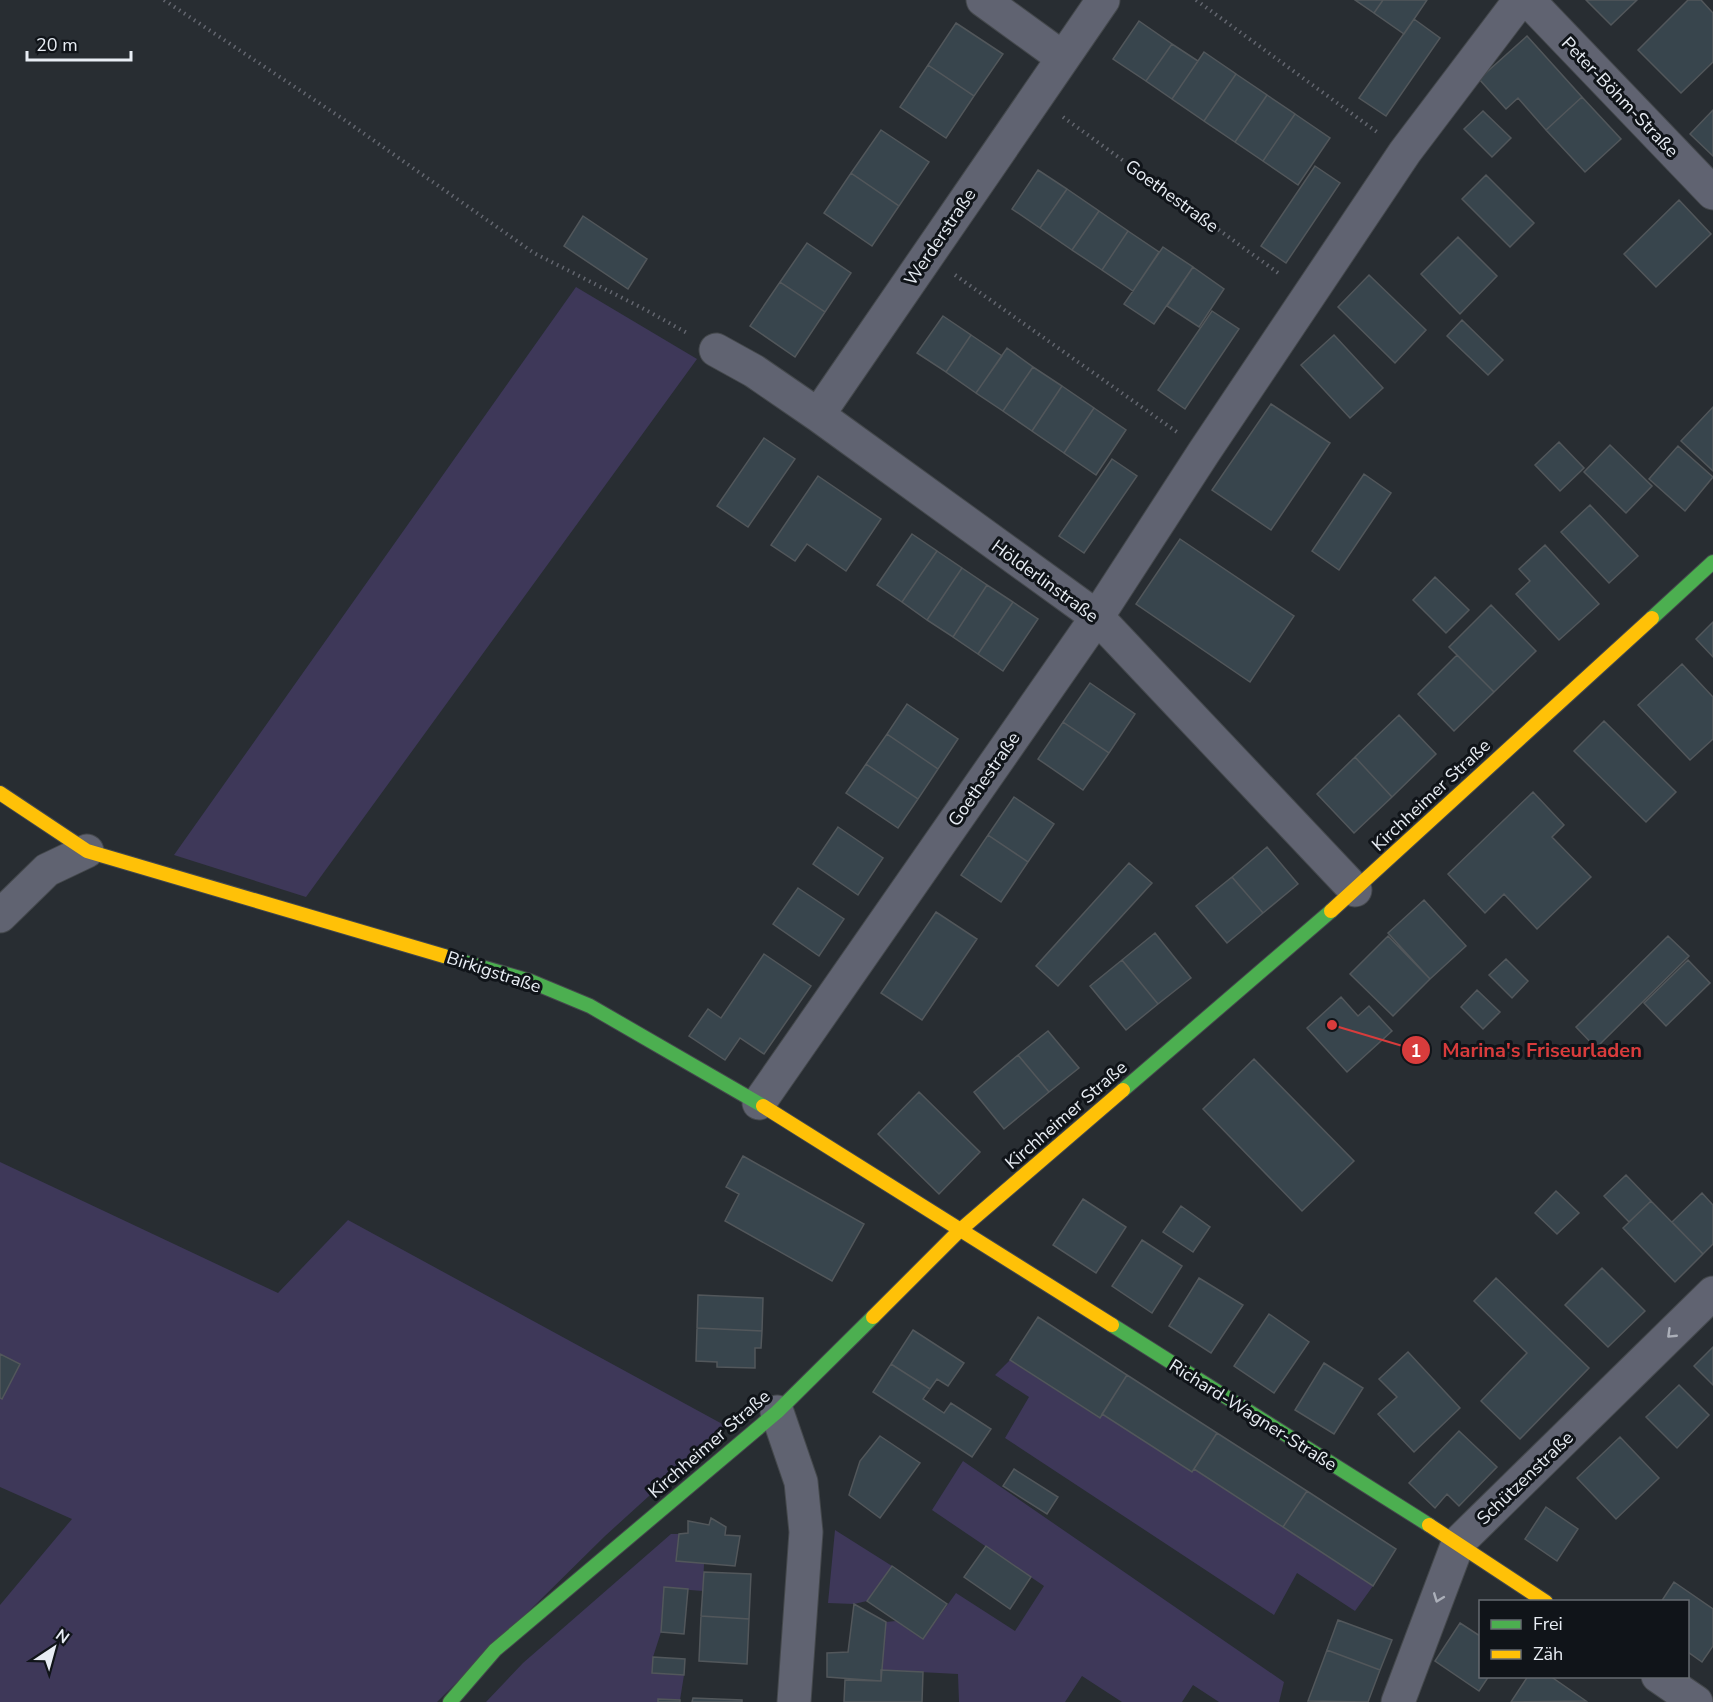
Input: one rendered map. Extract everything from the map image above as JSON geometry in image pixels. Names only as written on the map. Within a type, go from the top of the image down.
[{"type":"street","points":[[983,0],[1063,58]]},
{"type":"street","name":"Werderstraße","points":[[818,415],[1103,0]]},
{"type":"street","name":"Goethestraße","points":[[759,1103],[1098,617],[1204,452],[1405,152],[1520,0]]},
{"type":"street","name":"Peter-Böhm-Straße","points":[[1528,0],[1713,193]]},
{"type":"street","name":"Hölderlinstraße","points":[[716,350],[754,371],[818,415],[1098,617],[1355,890]]},
{"type":"street","name":"Kirchheimer Straße","points":[[450,1702],[495,1650],[777,1412],[959,1231],[1355,890],[1713,562]]},
{"type":"street","name":"Birkigstraße","points":[[0,793],[87,851],[530,981],[590,1006],[759,1103],[959,1231]]},
{"type":"street","points":[[0,916],[47,870],[87,851]]},
{"type":"street","name":"Richard-Wagner-Straße","points":[[959,1231],[1458,1543],[1543,1600]]},
{"type":"street","name":"Schützenstraße","points":[[1398,1702],[1458,1543],[1713,1293]]},
{"type":"street","points":[[777,1412],[801,1482],[806,1533],[794,1702]]},
{"type":"street","points":[[1660,1678],[1696,1702]]},
{"type":"path","points":[[164,0],[345,121],[534,254],[646,310],[716,350]]},
{"type":"path","points":[[1196,0],[1405,152]]},
{"type":"path","name":"Goethestraße","points":[[1036,97],[1308,295]]},
{"type":"path","points":[[927,256],[1204,452]]},
{"type":"shaded area","points":[[576,287],[697,359],[306,897],[174,855]]},
{"type":"shaded area","points":[[0,1162],[278,1293],[348,1220],[726,1426],[605,1536],[437,1702],[0,1702],[0,1605],[72,1519],[0,1487]]},
{"type":"shaded area","points":[[1010,1360],[1099,1418],[1102,1414],[1194,1469],[1373,1586],[1355,1611],[1297,1573],[1274,1615],[1005,1438],[1029,1397],[995,1375]]},
{"type":"shaded area","points":[[963,1461],[1284,1682],[1279,1702],[1219,1702],[1193,1685],[1182,1702],[1122,1702],[1082,1676],[1065,1702],[959,1702],[958,1674],[881,1670],[886,1622],[896,1621],[923,1639],[956,1593],[1015,1631],[1044,1586],[932,1510]]},
{"type":"shaded area","points":[[835,1530],[892,1566],[867,1601],[854,1604],[828,1603]]},
{"type":"shaded area","points":[[671,1534],[679,1534],[677,1561],[704,1563],[703,1591],[664,1588],[661,1632],[653,1657],[652,1672],[684,1675],[680,1700],[486,1702],[523,1663]]},
{"type":"building","points":[[1355,0],[1383,0],[1374,13]]},
{"type":"building","points":[[1383,0],[1427,0],[1404,34],[1374,13]]},
{"type":"building","points":[[1586,0],[1637,0],[1611,25]]},
{"type":"building","points":[[1688,0],[1701,0],[1713,13],[1713,62],[1681,93],[1638,50]]},
{"type":"building","points":[[1414,19],[1440,38],[1386,116],[1359,98]]},
{"type":"building","points":[[1139,21],[1172,44],[1146,81],[1113,59]]},
{"type":"building","points":[[956,23],[1003,54],[974,96],[928,65]]},
{"type":"building","points":[[1527,36],[1582,97],[1546,130],[1518,98],[1506,109],[1479,79]]},
{"type":"building","points":[[1172,44],[1198,61],[1172,99],[1146,81]]},
{"type":"building","points":[[1204,52],[1236,74],[1204,121],[1172,99]]},
{"type":"building","points":[[928,65],[974,96],[946,138],[900,107]]},
{"type":"building","points":[[1236,74],[1267,95],[1235,142],[1204,121]]},
{"type":"building","points":[[1267,95],[1295,114],[1263,161],[1235,142]]},
{"type":"building","points":[[1582,97],[1621,139],[1585,172],[1546,130]]},
{"type":"building","points":[[1713,110],[1713,156],[1690,134]]},
{"type":"building","points":[[1483,111],[1511,138],[1492,157],[1464,129]]},
{"type":"building","points":[[1295,114],[1330,138],[1298,185],[1263,161]]},
{"type":"building","points":[[881,130],[929,162],[899,206],[851,173]]},
{"type":"building","points":[[1315,166],[1340,183],[1286,263],[1261,246]]},
{"type":"building","points":[[1038,170],[1067,189],[1040,228],[1012,209]]},
{"type":"building","points":[[851,173],[899,206],[872,246],[824,213]]},
{"type":"building","points":[[1486,175],[1534,223],[1510,247],[1462,199]]},
{"type":"building","points":[[1067,189],[1099,211],[1072,250],[1040,228]]},
{"type":"building","points":[[1679,200],[1711,234],[1656,287],[1624,254]]},
{"type":"building","points":[[1099,211],[1128,231],[1102,270],[1072,250]]},
{"type":"building","points":[[583,216],[647,259],[628,289],[564,246]]},
{"type":"building","points":[[1128,231],[1159,252],[1133,291],[1102,270]]},
{"type":"building","points":[[1458,237],[1497,276],[1460,314],[1421,274]]},
{"type":"building","points":[[807,243],[851,273],[825,312],[780,282]]},
{"type":"building","points":[[1163,247],[1193,267],[1154,324],[1124,304]]},
{"type":"building","points":[[1193,267],[1224,289],[1199,327],[1167,306]]},
{"type":"building","points":[[1369,275],[1426,330],[1395,363],[1338,307]]},
{"type":"building","points":[[780,282],[825,312],[795,357],[750,326]]},
{"type":"building","points":[[1212,311],[1239,329],[1185,409],[1158,390]]},
{"type":"building","points":[[943,316],[971,335],[946,372],[917,353]]},
{"type":"building","points":[[1462,320],[1503,360],[1488,375],[1447,336]]},
{"type":"building","points":[[971,335],[1002,356],[976,393],[946,372]]},
{"type":"building","points":[[1334,335],[1383,388],[1350,418],[1301,365]]},
{"type":"building","points":[[1007,348],[1033,367],[1003,411],[976,393]]},
{"type":"building","points":[[1033,367],[1062,386],[1032,431],[1003,411]]},
{"type":"building","points":[[1062,386],[1094,408],[1064,453],[1032,431]]},
{"type":"building","points":[[1271,404],[1330,443],[1271,530],[1212,490]]},
{"type":"building","points":[[1713,407],[1713,471],[1681,441]]},
{"type":"building","points":[[1094,408],[1126,430],[1096,475],[1064,453]]},
{"type":"building","points":[[764,438],[795,459],[748,527],[717,506]]},
{"type":"building","points":[[1559,442],[1584,468],[1560,491],[1535,465]]},
{"type":"building","points":[[1610,445],[1652,486],[1626,513],[1584,472]]},
{"type":"building","points":[[1678,446],[1713,477],[1685,511],[1649,479]]},
{"type":"building","points":[[1112,459],[1137,476],[1084,553],[1059,536]]},
{"type":"building","points":[[1364,474],[1391,493],[1339,570],[1312,551]]},
{"type":"building","points":[[818,476],[881,519],[846,571],[807,544],[795,561],[771,545]]},
{"type":"building","points":[[1590,505],[1638,556],[1609,583],[1561,532]]},
{"type":"building","points":[[912,534],[937,551],[902,602],[877,585]]},
{"type":"building","points":[[1180,539],[1294,616],[1250,682],[1136,604]]},
{"type":"building","points":[[1545,545],[1599,604],[1559,640],[1516,594],[1530,581],[1519,569]]},
{"type":"building","points":[[937,551],[962,568],[927,620],[902,602]]},
{"type":"building","points":[[962,568],[987,585],[953,637],[927,620]]},
{"type":"building","points":[[1435,577],[1469,610],[1446,633],[1413,600]]},
{"type":"building","points":[[987,585],[1013,602],[978,654],[953,637]]},
{"type":"building","points":[[1013,602],[1038,619],[1003,671],[978,654]]},
{"type":"building","points":[[1491,605],[1536,651],[1494,692],[1449,647]]},
{"type":"building","points":[[1713,622],[1713,657],[1696,639]]},
{"type":"building","points":[[1457,655],[1494,692],[1454,731],[1418,694]]},
{"type":"building","points":[[1682,664],[1713,697],[1713,739],[1690,760],[1638,705]]},
{"type":"building","points":[[1090,683],[1135,714],[1109,753],[1063,722]]},
{"type":"building","points":[[907,704],[958,739],[938,769],[887,734]]},
{"type":"building","points":[[1399,715],[1436,754],[1392,797],[1355,757]]},
{"type":"building","points":[[1604,721],[1676,792],[1646,822],[1574,751]]},
{"type":"building","points":[[1063,722],[1109,753],[1083,790],[1038,759]]},
{"type":"building","points":[[887,734],[938,769],[918,799],[866,764]]},
{"type":"building","points":[[1355,757],[1392,797],[1354,833],[1317,794]]},
{"type":"building","points":[[866,764],[918,799],[898,828],[846,793]]},
{"type":"building","points":[[1533,792],[1564,825],[1552,837],[1591,877],[1537,929],[1504,894],[1485,913],[1448,874]]},
{"type":"building","points":[[1014,797],[1054,824],[1028,862],[988,835]]},
{"type":"building","points":[[838,827],[883,858],[858,895],[813,864]]},
{"type":"building","points":[[988,835],[1028,862],[1001,902],[961,875]]},
{"type":"building","points":[[1267,847],[1298,884],[1263,913],[1232,877]]},
{"type":"building","points":[[1129,863],[1152,883],[1058,986],[1036,966]]},
{"type":"building","points":[[1232,877],[1263,913],[1227,943],[1196,906]]},
{"type":"building","points":[[798,888],[844,919],[819,956],[773,924]]},
{"type":"building","points":[[1424,900],[1466,946],[1430,979],[1388,933]]},
{"type":"building","points":[[936,912],[977,939],[922,1020],[881,993]]},
{"type":"building","points":[[1155,933],[1191,978],[1158,1004],[1122,960]]},
{"type":"building","points":[[1388,936],[1430,979],[1393,1016],[1350,974]]},
{"type":"building","points":[[1668,936],[1689,956],[1596,1048],[1576,1027]]},
{"type":"building","points":[[764,954],[811,986],[764,1054],[740,1038],[725,1060],[689,1036],[708,1009],[721,1018]]},
{"type":"building","points":[[1506,959],[1528,981],[1512,998],[1489,975]]},
{"type":"building","points":[[1122,960],[1158,1004],[1126,1030],[1090,986]]},
{"type":"building","points":[[1688,960],[1710,983],[1666,1026],[1644,1003]]},
{"type":"building","points":[[1477,990],[1500,1012],[1483,1029],[1461,1007]]},
{"type":"building","points":[[1341,997],[1358,1016],[1369,1006],[1392,1031],[1347,1072],[1307,1028]]},
{"type":"building","points":[[1048,1031],[1079,1068],[1049,1092],[1018,1055]]},
{"type":"building","points":[[1018,1055],[1049,1092],[1004,1129],[974,1092]]},
{"type":"building","points":[[1254,1059],[1354,1161],[1302,1211],[1203,1109]]},
{"type":"building","points":[[919,1092],[980,1152],[939,1194],[878,1134]]},
{"type":"building","points":[[743,1156],[864,1224],[832,1281],[725,1221],[739,1194],[726,1187]]},
{"type":"building","points":[[1626,1175],[1651,1201],[1629,1222],[1604,1196]]},
{"type":"building","points":[[1556,1191],[1579,1213],[1557,1234],[1535,1213]]},
{"type":"building","points":[[1702,1193],[1713,1205],[1713,1244],[1703,1254],[1672,1222]]},
{"type":"building","points":[[1083,1199],[1126,1227],[1096,1273],[1053,1245]]},
{"type":"building","points":[[1651,1201],[1703,1254],[1675,1282],[1623,1228]]},
{"type":"building","points":[[1181,1206],[1210,1227],[1193,1252],[1163,1232]]},
{"type":"building","points":[[1142,1240],[1182,1266],[1152,1313],[1112,1286]]},
{"type":"building","points":[[1602,1268],[1645,1311],[1608,1347],[1565,1305]]},
{"type":"building","points":[[1199,1278],[1243,1305],[1211,1353],[1169,1326]]},
{"type":"building","points":[[1496,1278],[1589,1368],[1520,1439],[1481,1401],[1527,1353],[1474,1301]]},
{"type":"building","points":[[698,1295],[763,1298],[762,1331],[697,1328]]},
{"type":"building","points":[[1269,1314],[1309,1342],[1274,1393],[1234,1366]]},
{"type":"building","points":[[1038,1317],[1127,1375],[1100,1418],[1010,1360]]},
{"type":"building","points":[[697,1328],[762,1331],[761,1348],[755,1348],[755,1368],[717,1367],[717,1362],[696,1361]]},
{"type":"building","points":[[913,1330],[964,1363],[948,1386],[937,1379],[930,1389],[891,1364]]},
{"type":"building","points":[[1713,1347],[1713,1385],[1694,1366]]},
{"type":"building","points":[[1408,1352],[1460,1408],[1414,1452],[1378,1414],[1397,1397],[1379,1379]]},
{"type":"building","points":[[0,1354],[20,1364],[2,1399],[0,1398]]},
{"type":"building","points":[[1324,1363],[1363,1388],[1334,1434],[1295,1410]]},
{"type":"building","points":[[891,1364],[930,1389],[923,1399],[944,1413],[951,1403],[991,1429],[972,1457],[873,1392]]},
{"type":"building","points":[[1127,1375],[1217,1433],[1192,1472],[1102,1414]]},
{"type":"building","points":[[1679,1385],[1709,1415],[1677,1448],[1646,1417]]},
{"type":"building","points":[[1459,1431],[1497,1467],[1459,1506],[1447,1494],[1435,1508],[1409,1483]]},
{"type":"building","points":[[1217,1433],[1307,1491],[1283,1527],[1194,1469]]},
{"type":"building","points":[[880,1436],[920,1463],[880,1518],[849,1495],[860,1461]]},
{"type":"building","points":[[1620,1437],[1659,1478],[1616,1519],[1577,1478]]},
{"type":"building","points":[[1014,1469],[1058,1497],[1047,1514],[1003,1486]]},
{"type":"building","points":[[1307,1491],[1396,1549],[1373,1586],[1283,1527]]},
{"type":"building","points":[[1546,1507],[1578,1529],[1557,1561],[1525,1539]]},
{"type":"building","points":[[711,1518],[726,1527],[725,1535],[740,1536],[735,1566],[676,1561],[679,1534],[688,1533],[688,1521],[709,1525]]},
{"type":"building","points":[[986,1546],[1031,1577],[1010,1609],[964,1577]]},
{"type":"building","points":[[892,1566],[947,1604],[923,1639],[867,1601]]},
{"type":"building","points":[[704,1572],[751,1574],[749,1619],[701,1616]]},
{"type":"building","points":[[1674,1582],[1713,1609],[1713,1646],[1702,1662],[1689,1653],[1689,1600],[1662,1600]]},
{"type":"building","points":[[664,1587],[688,1589],[684,1634],[661,1632]]},
{"type":"building","points":[[854,1604],[886,1622],[881,1681],[827,1677],[827,1653],[848,1652]]},
{"type":"building","points":[[701,1616],[749,1619],[747,1664],[699,1661]]},
{"type":"building","points":[[1338,1620],[1392,1640],[1380,1670],[1327,1650]]},
{"type":"building","points":[[1460,1623],[1479,1635],[1479,1678],[1488,1678],[1479,1691],[1435,1661]]},
{"type":"building","points":[[1327,1650],[1380,1670],[1368,1702],[1308,1701]]},
{"type":"building","points":[[653,1657],[685,1659],[684,1675],[652,1673]]},
{"type":"building","points":[[881,1670],[923,1672],[922,1702],[844,1702],[845,1680],[881,1681]]},
{"type":"building","points":[[1527,1678],[1553,1678],[1586,1701],[1511,1702]]},
{"type":"building","points":[[693,1698],[742,1700],[742,1702],[692,1702]]},
{"type":"building","points":[[658,1699],[680,1700],[680,1702],[658,1702]]},
{"type":"traffic: fast","points":[[1652,618],[1713,562]]},
{"type":"traffic: fast","points":[[1123,1090],[1331,911]]},
{"type":"traffic: fast","points":[[444,956],[530,981],[590,1006],[763,1106]]},
{"type":"traffic: fast","points":[[450,1702],[495,1650],[777,1412],[873,1317]]},
{"type":"traffic: fast","points":[[1112,1325],[1429,1525]]},
{"type":"traffic: slow","points":[[1331,911],[1652,618]]},
{"type":"traffic: slow","points":[[0,793],[87,851],[444,956]]},
{"type":"traffic: slow","points":[[873,1317],[959,1231],[1123,1090]]},
{"type":"traffic: slow","points":[[763,1106],[1112,1325]]},
{"type":"traffic: slow","points":[[1429,1525],[1543,1600]]},
{"type":"place","name":"Marina's Friseurladen","points":[[1332,1025]]}]
